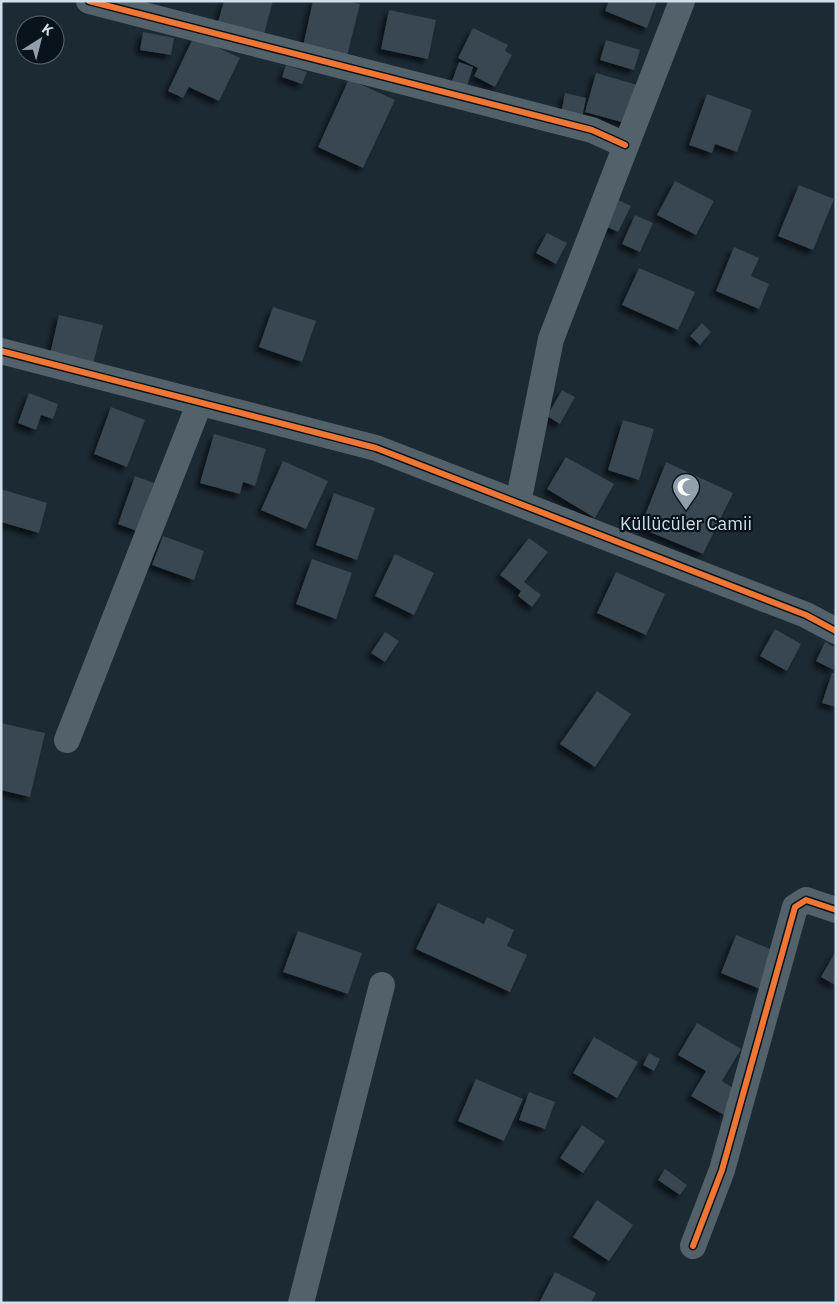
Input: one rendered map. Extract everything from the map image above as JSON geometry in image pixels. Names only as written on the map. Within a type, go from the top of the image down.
[{"type":"street","points":[[89,1],[592,130],[626,145]]},
{"type":"street","points":[[518,503],[551,339],[682,1]]},
{"type":"street","points":[[1,351],[376,448],[806,615],[836,631]]},
{"type":"street","points":[[67,740],[200,402]]},
{"type":"street","points":[[693,1246],[722,1170],[795,907],[806,900],[836,910]]},
{"type":"street","points":[[301,1303],[382,986]]},
{"type":"building","points":[[224,1],[273,1],[264,34],[218,22]]},
{"type":"building","points":[[313,1],[347,1],[360,4],[347,56],[303,46]]},
{"type":"building","points":[[609,1],[657,1],[647,28],[605,11]]},
{"type":"building","points":[[389,10],[436,20],[428,59],[381,49]]},
{"type":"building","points":[[473,28],[508,45],[505,51],[512,55],[495,87],[474,76],[478,68],[458,58]]},
{"type":"building","points":[[143,32],[174,38],[171,55],[140,50]]},
{"type":"building","points":[[194,36],[240,58],[219,101],[189,87],[183,98],[168,91]]},
{"type":"building","points":[[606,40],[640,50],[634,70],[600,60]]},
{"type":"building","points":[[459,62],[473,67],[467,86],[452,81]]},
{"type":"building","points":[[286,65],[307,72],[302,84],[282,77]]},
{"type":"building","points":[[596,73],[641,86],[629,124],[585,112]]},
{"type":"building","points":[[349,79],[395,100],[363,168],[318,147]]},
{"type":"building","points":[[565,93],[586,98],[581,123],[560,119]]},
{"type":"building","points":[[707,94],[752,110],[737,152],[715,144],[712,153],[689,145]]},
{"type":"building","points":[[675,181],[714,201],[696,235],[657,215]]},
{"type":"building","points":[[799,185],[834,199],[813,250],[778,236]]},
{"type":"building","points":[[618,200],[631,206],[618,232],[605,226]]},
{"type":"building","points":[[635,215],[653,223],[640,252],[622,244]]},
{"type":"building","points":[[547,233],[567,243],[556,264],[536,253]]},
{"type":"building","points":[[734,247],[759,258],[751,276],[769,284],[759,309],[716,291]]},
{"type":"building","points":[[639,268],[695,292],[678,330],[622,305]]},
{"type":"building","points":[[273,307],[316,321],[302,362],[259,347]]},
{"type":"building","points":[[59,315],[103,325],[93,364],[50,354]]},
{"type":"building","points":[[702,323],[711,332],[700,345],[690,336]]},
{"type":"building","points":[[562,390],[575,397],[560,424],[547,416]]},
{"type":"building","points":[[29,393],[58,404],[53,419],[41,415],[36,430],[18,423]]},
{"type":"building","points":[[111,407],[145,420],[127,467],[94,454]]},
{"type":"building","points":[[623,420],[654,429],[639,480],[608,470]]},
{"type":"building","points":[[214,434],[266,449],[255,486],[243,482],[240,494],[200,483]]},
{"type":"building","points":[[566,457],[614,484],[595,518],[547,489]]},
{"type":"building","points":[[283,461],[328,481],[306,529],[261,510]]},
{"type":"building","name":"Küllücüler Camii","points":[[666,462],[733,493],[703,554],[640,528]]},
{"type":"building","points":[[135,476],[154,483],[137,531],[118,524]]},
{"type":"building","points":[[1,489],[47,503],[39,533],[1,522]]},
{"type":"building","points":[[334,493],[375,508],[357,560],[316,545]]},
{"type":"building","points":[[163,536],[204,551],[194,580],[152,565]]},
{"type":"building","points":[[529,538],[548,552],[524,582],[541,595],[532,607],[518,596],[521,591],[500,575]]},
{"type":"building","points":[[395,554],[434,573],[414,615],[375,596]]},
{"type":"building","points":[[312,559],[352,573],[336,619],[296,604]]},
{"type":"building","points":[[616,572],[665,594],[646,635],[597,613]]},
{"type":"building","points":[[775,629],[801,644],[787,671],[760,656]]},
{"type":"building","points":[[385,632],[399,641],[385,662],[371,653]]},
{"type":"building","points":[[825,642],[836,648],[834,670],[816,661]]},
{"type":"building","points":[[832,673],[836,674],[836,707],[822,703]]},
{"type":"building","points":[[597,691],[631,714],[595,767],[560,744]]},
{"type":"building","points":[[1,723],[45,733],[30,797],[1,790]]},
{"type":"building","points":[[438,903],[484,924],[487,917],[514,930],[507,946],[527,955],[510,992],[416,949]]},
{"type":"building","points":[[298,931],[362,953],[348,994],[283,972]]},
{"type":"building","points":[[736,935],[775,951],[760,989],[721,973]]},
{"type":"building","points":[[836,951],[836,984],[835,985],[821,977]]},
{"type":"building","points":[[697,1023],[741,1049],[722,1081],[738,1091],[724,1115],[691,1096],[706,1071],[678,1055]]},
{"type":"building","points":[[594,1037],[638,1062],[617,1098],[573,1073]]},
{"type":"building","points":[[649,1053],[660,1059],[654,1071],[643,1065]]},
{"type":"building","points":[[476,1079],[523,1099],[504,1141],[458,1121]]},
{"type":"building","points":[[529,1092],[555,1102],[545,1129],[519,1120]]},
{"type":"building","points":[[582,1125],[605,1141],[583,1173],[560,1158]]},
{"type":"building","points":[[665,1169],[687,1185],[680,1195],[658,1180]]},
{"type":"building","points":[[597,1200],[633,1225],[609,1261],[573,1237]]},
{"type":"building","points":[[555,1272],[596,1293],[591,1303],[539,1303]]},
{"type":"cycle path","points":[[89,1],[592,130],[625,145]]},
{"type":"cycle path","points":[[1,351],[376,448],[806,615],[836,631]]},
{"type":"cycle path","points":[[693,1246],[722,1170],[795,907],[806,900],[836,910]]},
{"type":"place","name":"Küllücüler Camii","points":[[686,511]]}]
